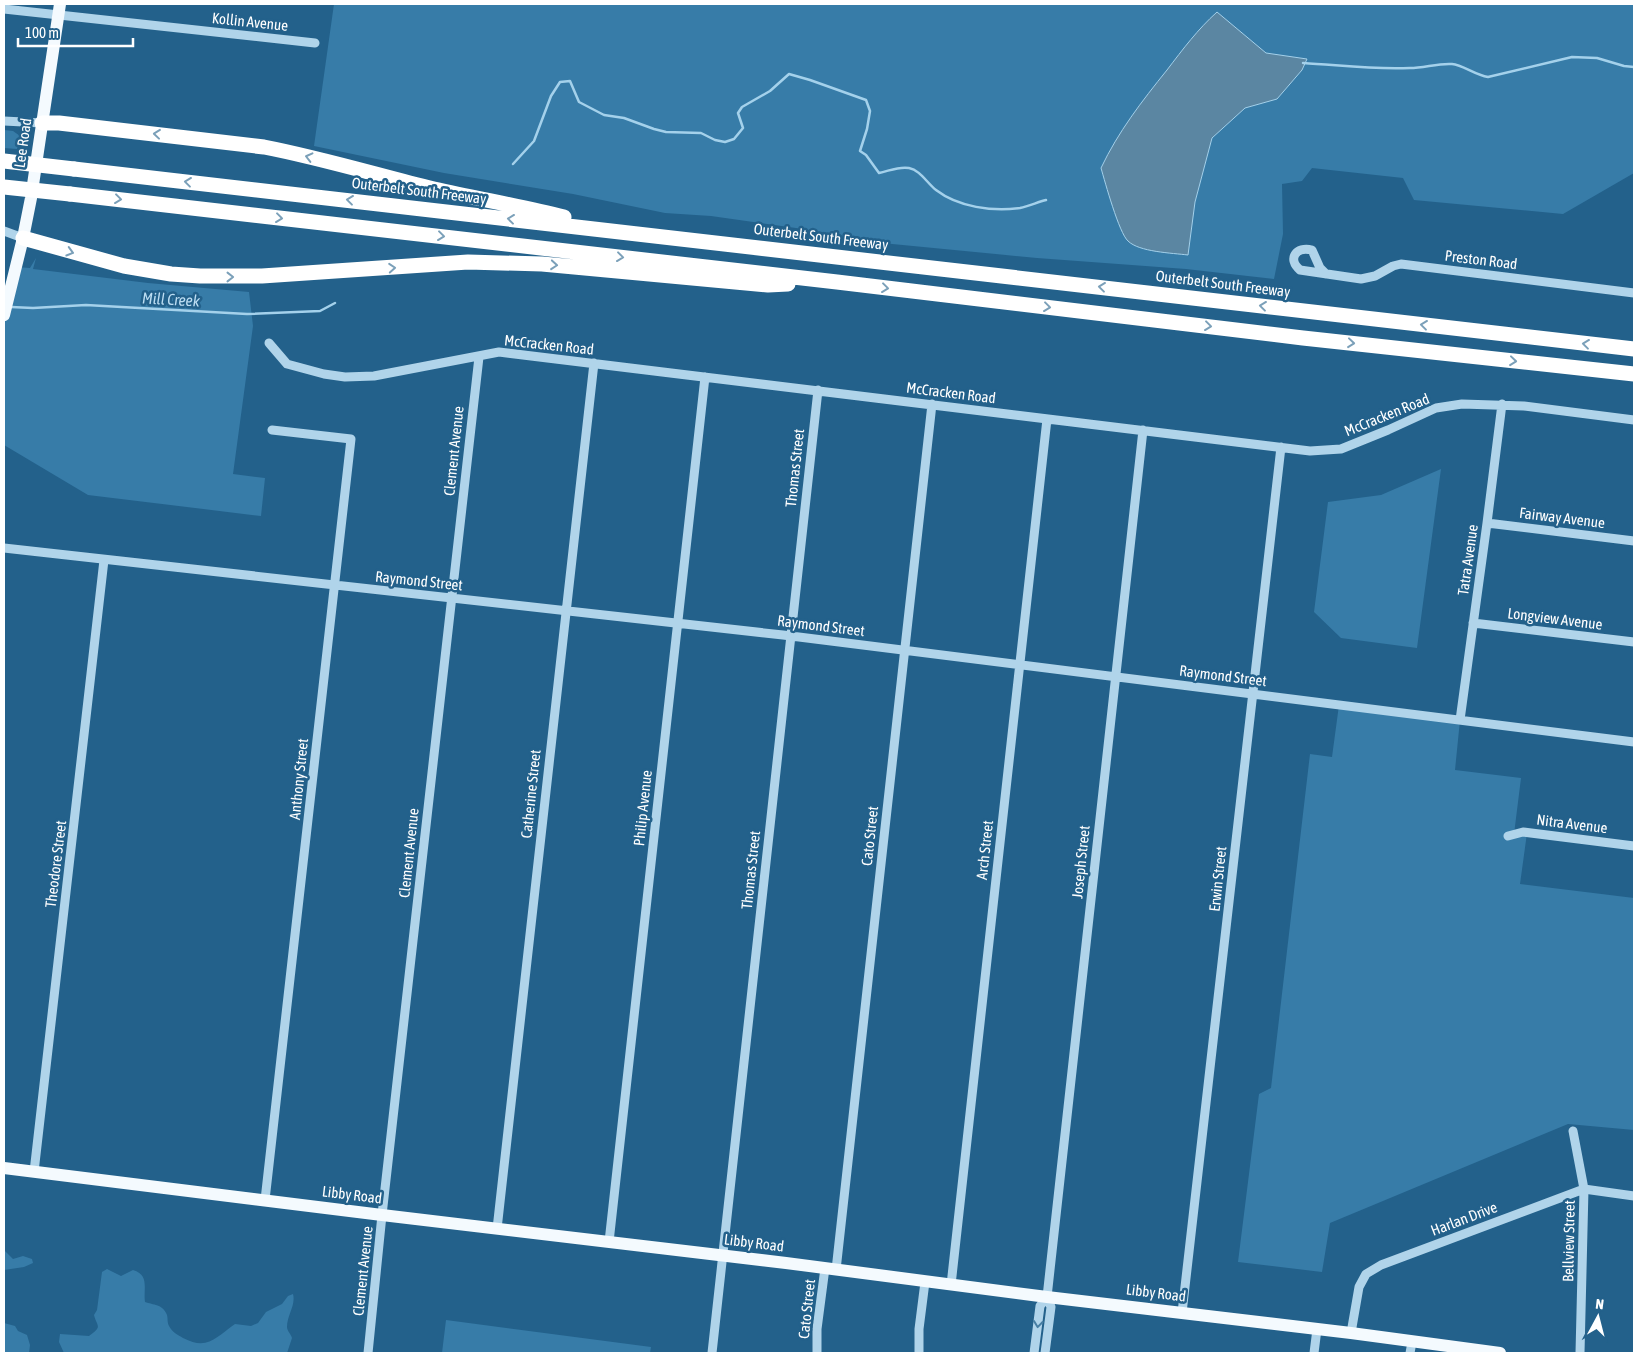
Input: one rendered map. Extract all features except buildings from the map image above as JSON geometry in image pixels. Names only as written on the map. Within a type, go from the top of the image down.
[{"type":"highway","points":[[42,123],[59,123],[264,147],[473,198],[542,211],[612,230]]},
{"type":"highway","name":"Outerbelt South Freeway","points":[[4,161],[1634,349]]},
{"type":"highway","points":[[4,186],[1634,376]]},
{"type":"highway","points":[[23,238],[124,266],[171,274],[200,276],[262,276],[491,262],[568,266],[768,285],[837,282]]},
{"type":"main road","name":"Lee Road","points":[[4,315],[31,198],[59,10]]},
{"type":"main road","name":"Libby Road","points":[[4,1168],[1351,1333],[1411,1348],[1500,1353]]},
{"type":"street","name":"Kollin Avenue","points":[[4,9],[59,10],[315,43]]},
{"type":"street","points":[[4,121],[42,123]]},
{"type":"street","points":[[4,231],[23,238]]},
{"type":"street","name":"Preston Road","points":[[1326,274],[1361,279],[1369,278],[1401,264],[1634,290]]},
{"type":"street","name":"McCracken Road","points":[[269,343],[287,364],[324,374],[345,377],[374,376],[500,352],[1310,451],[1341,449],[1436,408],[1462,404],[1502,404],[1634,420]]},
{"type":"street","name":"Clement Avenue","points":[[368,1353],[479,357]]},
{"type":"street","name":"Catherine Street","points":[[497,1229],[594,363]]},
{"type":"street","name":"Philip Avenue","points":[[609,1242],[705,377]]},
{"type":"street","name":"Thomas Street","points":[[712,1353],[818,390]]},
{"type":"street","name":"Cato Street","points":[[817,1353],[817,1329],[831,1269],[905,651],[932,404]]},
{"type":"street","name":"Tatra Avenue","points":[[1460,720],[1502,404]]},
{"type":"street","name":"Arch Street","points":[[951,1285],[1047,418]]},
{"type":"street","name":"Anthony Street","points":[[265,1200],[351,439],[272,430]]},
{"type":"street","name":"Joseph Street","points":[[1047,1297],[1143,430]]},
{"type":"street","name":"Erwin Street","points":[[1182,1313],[1281,447]]},
{"type":"street","name":"Fairway Avenue","points":[[1487,523],[1634,541]]},
{"type":"street","name":"Raymond Street","points":[[4,548],[790,636],[1634,742]]},
{"type":"street","name":"Theodore Street","points":[[34,1172],[104,560]]},
{"type":"street","name":"Longview Avenue","points":[[1474,623],[1634,642]]},
{"type":"street","name":"Nitra Avenue","points":[[1508,836],[1523,832],[1634,846]]},
{"type":"street","name":"Bellview Street","points":[[1573,1131],[1584,1189],[1580,1353]]},
{"type":"street","name":"Harlan Drive","points":[[1351,1333],[1358,1287],[1366,1274],[1381,1265],[1584,1189],[1634,1196]]},
{"type":"street","points":[[920,1353],[919,1329],[925,1282]]},
{"type":"street","points":[[1034,1353],[1040,1306],[1047,1297]]},
{"type":"street","points":[[1045,1353],[1050,1307],[1047,1297]]},
{"type":"street","points":[[1314,1353],[1317,1329]]},
{"type":"shaded area","points":[[334,4],[1634,4],[1634,173],[1563,214],[1414,200],[1403,178],[1312,168],[1302,181],[1282,184],[1283,234],[1274,279],[1186,269],[1037,258],[851,240],[803,229],[711,216],[665,213],[573,194],[444,173],[314,146]],"holes":[[[1217,12],[1266,53],[1307,59],[1302,70],[1277,99],[1245,108],[1212,138],[1195,202],[1188,254],[1128,241],[1121,228],[1101,168],[1123,129],[1140,105],[1203,25]]]},
{"type":"shaded area","points":[[1217,12],[1266,53],[1307,59],[1302,70],[1277,99],[1245,108],[1212,138],[1195,202],[1188,255],[1140,248],[1133,245],[1124,236],[1101,168],[1123,129],[1140,105],[1203,25]]},
{"type":"shaded area","points":[[4,130],[13,131],[20,136],[17,149],[4,148]]},
{"type":"shaded area","points":[[36,258],[33,269],[148,283],[249,292],[253,326],[233,474],[265,478],[261,516],[88,495],[4,445],[4,315],[16,267],[30,268]]},
{"type":"shaded area","points":[[1441,469],[1417,648],[1341,638],[1314,612],[1328,502],[1381,495]]},
{"type":"shaded area","points":[[1339,705],[1460,720],[1455,770],[1521,778],[1514,834],[1527,833],[1520,884],[1634,898],[1634,1130],[1568,1124],[1330,1223],[1322,1272],[1238,1262],[1259,1094],[1271,1088],[1310,754],[1332,757]]},
{"type":"shaded area","points":[[4,1250],[13,1259],[23,1256],[32,1259],[33,1263],[24,1267],[4,1270]]},
{"type":"shaded area","points":[[107,1269],[121,1276],[133,1270],[142,1275],[145,1283],[145,1302],[158,1306],[165,1311],[169,1326],[175,1333],[192,1342],[199,1343],[205,1343],[217,1338],[235,1324],[251,1326],[258,1323],[266,1312],[282,1304],[288,1296],[293,1294],[294,1298],[287,1327],[292,1338],[287,1353],[64,1353],[59,1342],[60,1334],[89,1336],[98,1328],[94,1315],[97,1310],[102,1272]]},
{"type":"shaded area","points":[[446,1320],[651,1347],[650,1353],[442,1353]]},
{"type":"shaded area","points":[[4,1323],[15,1326],[18,1331],[27,1335],[30,1345],[29,1353],[4,1353]]},
{"type":"waterway","points":[[1303,63],[1370,68],[1415,68],[1452,64],[1488,77],[1572,57],[1597,58],[1634,67]]},
{"type":"waterway","points":[[513,164],[534,141],[551,96],[560,82],[570,81],[579,102],[604,115],[624,118],[666,132],[701,133],[715,140],[725,142],[734,139],[743,128],[738,113],[742,107],[770,91],[789,74],[866,100],[870,111],[860,151],[866,155],[879,173],[902,168],[913,169],[945,196],[955,201],[987,209],[1010,209],[1046,200]]},
{"type":"waterway","name":"Mill Creek","points":[[11,307],[33,308],[86,305],[247,314],[320,311],[335,303]]}]
